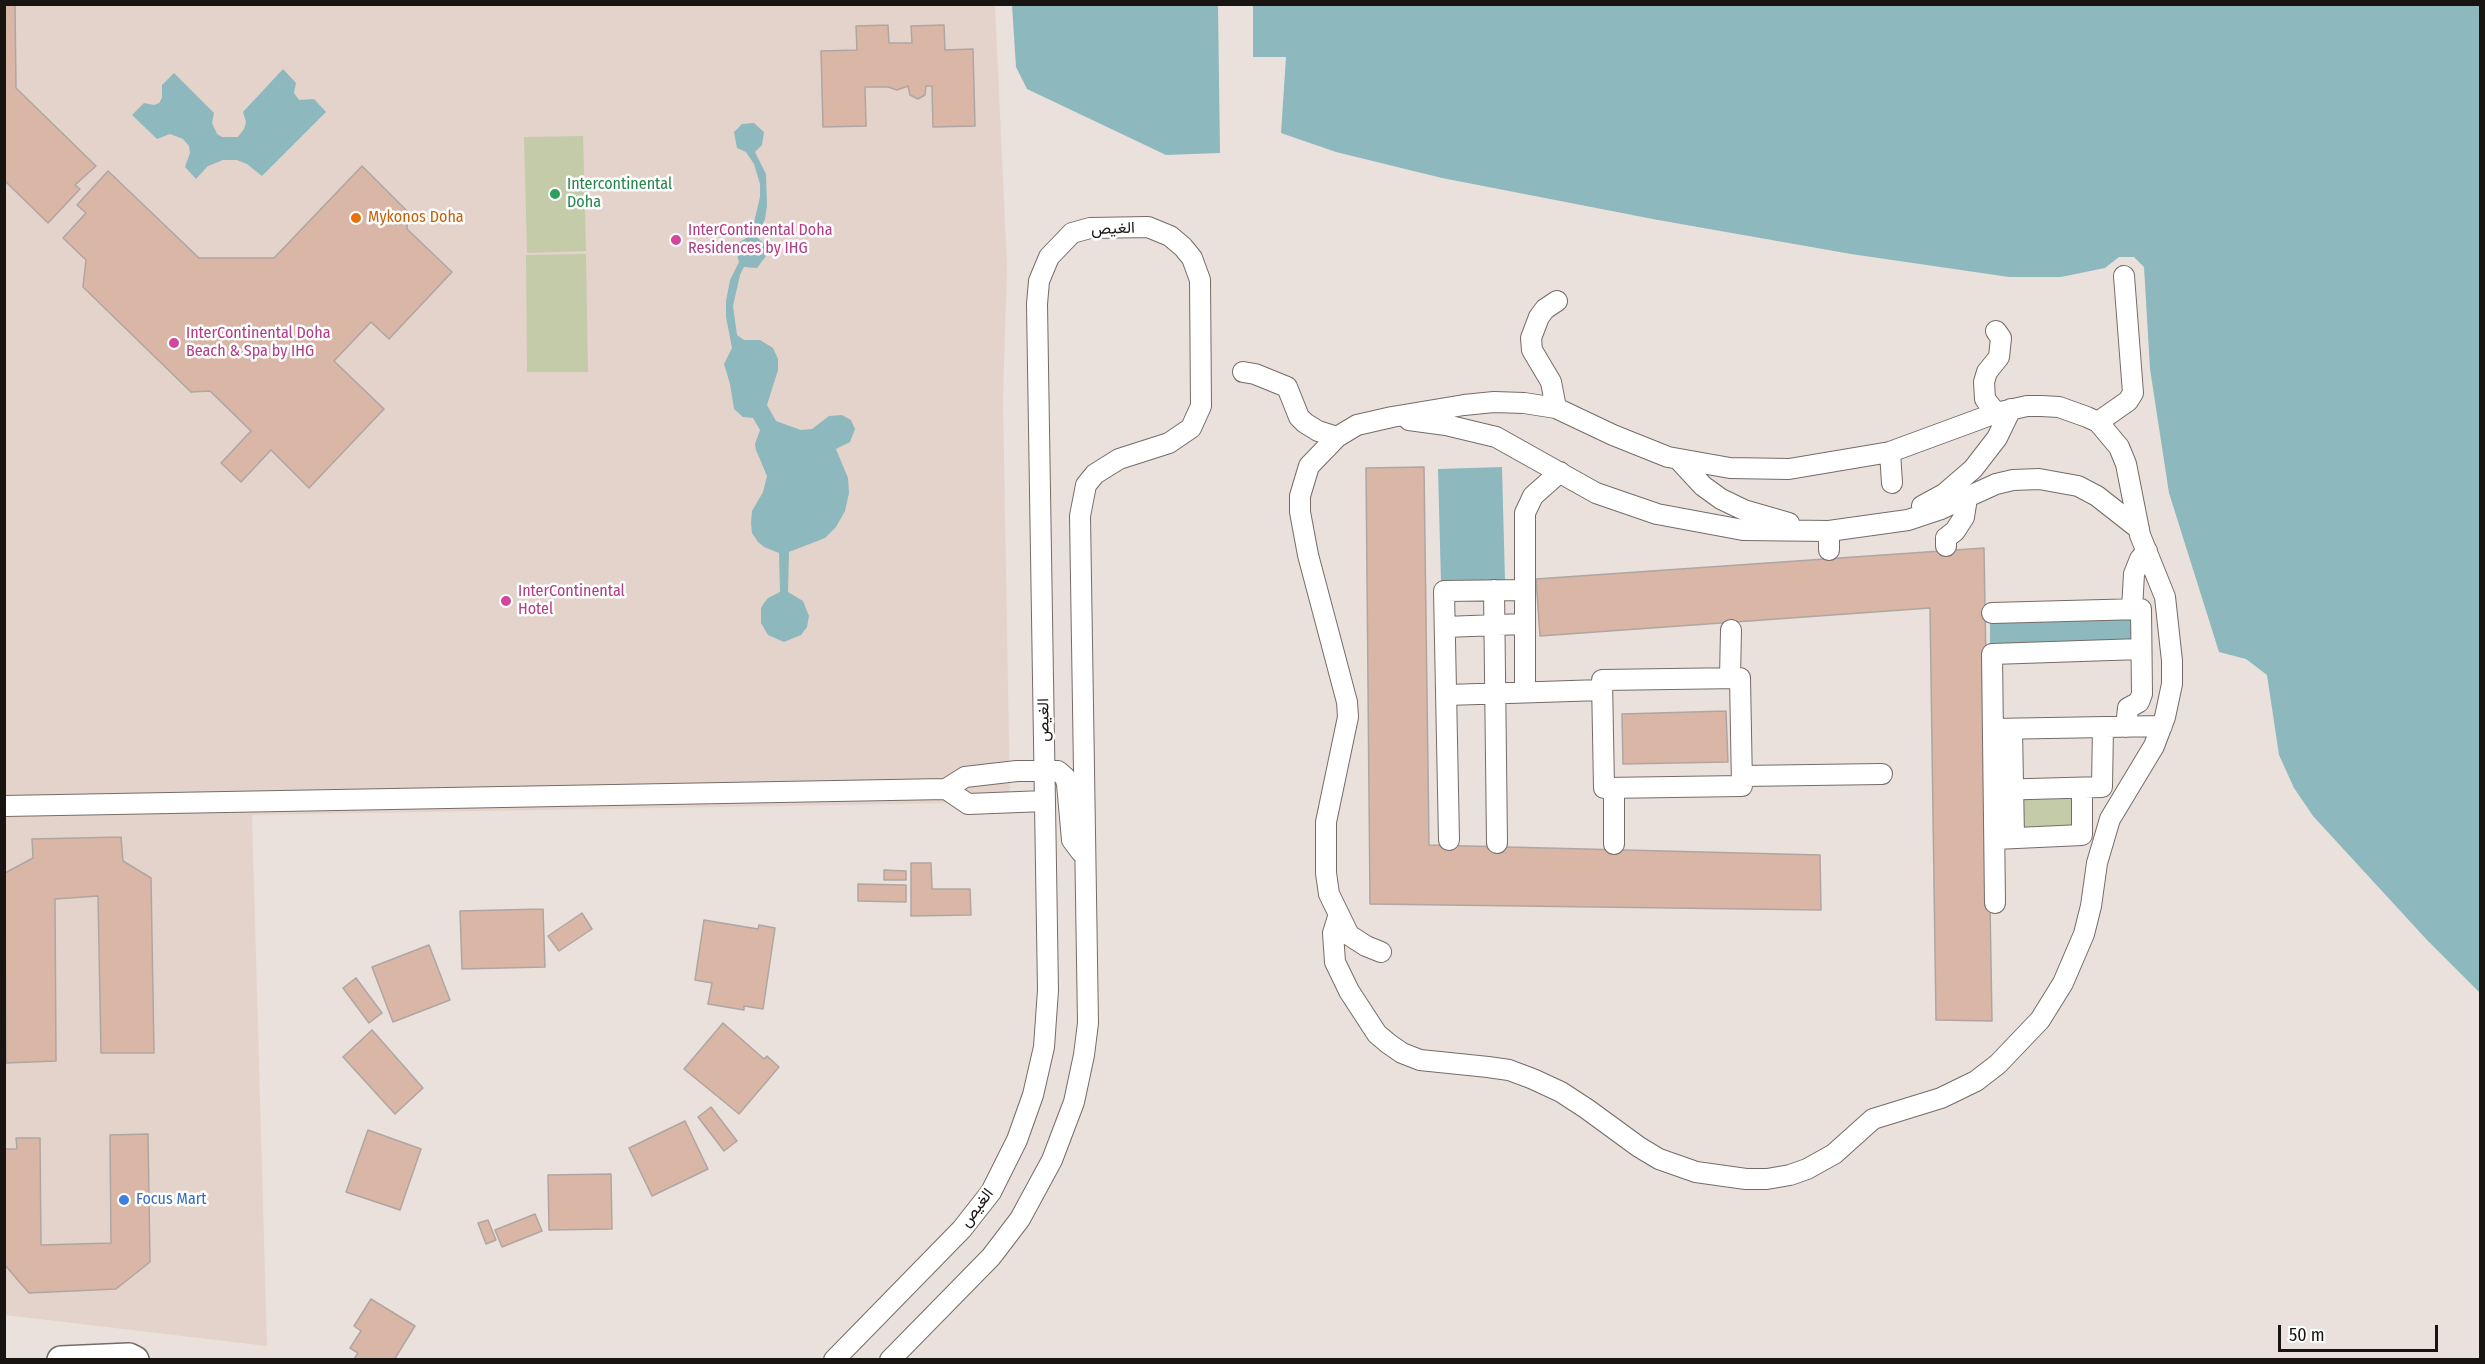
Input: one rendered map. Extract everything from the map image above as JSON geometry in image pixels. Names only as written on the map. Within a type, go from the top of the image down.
[{"type":"main road","points":[[61,1359],[135,1359]]},
{"type":"street","name":"الغيص","points":[[834,1359],[962,1229],[991,1192],[1017,1140],[1033,1095],[1044,1047],[1048,990],[1037,304],[1039,281],[1049,257],[1072,233],[1090,228],[1148,227],[1170,236],[1183,247],[1192,258],[1200,280],[1201,406],[1191,428],[1168,443],[1119,459],[1095,474],[1086,485],[1080,516],[1088,1023],[1074,1102],[1052,1160],[1020,1219],[990,1257],[890,1359]]},
{"type":"street","points":[[2098,422],[2128,401],[2133,393],[2124,276]]},
{"type":"street","points":[[1556,408],[1551,382],[1537,363],[1532,350],[1531,338],[1539,317],[1545,309],[1557,302]]},
{"type":"street","points":[[1889,523],[1944,494],[1963,478],[1985,456],[2008,419],[2004,411],[1985,399],[1984,382],[1987,372],[1999,357],[2001,338],[1996,331]]},
{"type":"street","points":[[1243,372],[1255,374],[1287,387],[1299,417],[1305,423],[1318,431],[1337,437]]},
{"type":"street","points":[[1338,917],[1333,933],[1333,949],[1340,972],[1349,991],[1377,1034],[1402,1053],[1420,1060],[1509,1070],[1533,1079],[1587,1108],[1639,1147],[1674,1166],[1720,1177],[1767,1179],[1790,1175],[1807,1169],[1834,1154],[1873,1119],[1941,1098],[1976,1081],[1998,1064],[2040,1020],[2063,983],[2084,934],[2091,906],[2097,862],[2110,819],[2154,746],[2162,726],[2172,684],[2171,641],[2165,597],[2139,529],[2126,464],[2119,447],[2098,422],[2079,412],[2060,407],[2027,406],[2004,411],[1890,453],[1789,469],[1730,468],[1678,459],[1613,435],[1556,408],[1524,403],[1494,402],[1392,417],[1357,425],[1337,437],[1309,466],[1300,496],[1300,512],[1308,555],[1347,702],[1348,717],[1326,822],[1326,873],[1329,894],[1338,917],[1349,935],[1381,952]]},
{"type":"street","points":[[1392,417],[1446,425],[1496,437],[1596,493],[1657,514],[1743,530],[1825,537],[1908,520],[1968,498],[1996,484],[2013,480],[2039,479],[2078,486],[2097,496],[2139,529]]},
{"type":"street","points":[[1890,453],[1892,483]]},
{"type":"street","points":[[1678,459],[1703,486],[1721,500],[1765,518],[1825,537]]},
{"type":"street","points":[[1525,692],[1523,590],[1525,513],[1533,496],[1560,472]]},
{"type":"street","points":[[1946,546],[1946,538],[1964,517],[1968,487],[1963,478]]},
{"type":"street","points":[[2132,609],[2134,574],[2140,559],[2147,550]]},
{"type":"street","points":[[1494,590],[1497,843]]},
{"type":"street","points":[[1449,840],[1444,591],[1523,590]]},
{"type":"street","points":[[1992,613],[2141,609],[2142,694],[2139,702],[2128,708],[2126,727]]},
{"type":"street","points":[[1445,627],[1524,624]]},
{"type":"street","points":[[1730,678],[1731,630]]},
{"type":"street","points":[[1995,903],[2005,839],[2003,729],[1992,654],[2141,649]]},
{"type":"street","points":[[1730,678],[1740,678],[1742,786],[1604,788],[1602,680],[1730,678]]},
{"type":"street","points":[[1447,695],[1602,690]]},
{"type":"street","points":[[2003,729],[2162,726]]},
{"type":"street","points":[[2003,789],[2102,787],[2103,727]]},
{"type":"street","points":[[4,806],[946,789],[965,777],[1044,770],[1058,771],[1065,777],[1072,840],[1085,858]]},
{"type":"street","points":[[1742,776],[1881,774]]},
{"type":"street","points":[[1614,788],[1614,844]]},
{"type":"street","points":[[2005,839],[2082,835],[2082,788]]},
{"type":"street","points":[[946,789],[968,804],[1045,801]]},
{"type":"shaded area","name":"InterContinental Hotel","points":[[5,5],[995,5],[1007,267],[1003,400],[1010,802],[252,815],[267,1346],[5,1315]]},
{"type":"green space","name":"Intercontinental Doha","points":[[583,136],[586,251],[527,253],[524,137]]},
{"type":"green space","points":[[586,254],[588,372],[527,372],[526,255]]},
{"type":"green space","points":[[2079,796],[2081,829],[2017,832],[2016,799]]},
{"type":"water","points":[[1012,5],[1218,5],[1220,153],[1166,155],[1027,89],[1016,67]]},
{"type":"water","points":[[1253,5],[2480,5],[2480,993],[2427,940],[2313,816],[2294,788],[2279,755],[2267,675],[2246,659],[2219,652],[2169,493],[2150,369],[2144,267],[2134,257],[2119,257],[2105,268],[2061,277],[2009,277],[1851,254],[1658,220],[1442,178],[1336,152],[1281,133],[1286,57],[1253,57]]},
{"type":"water","points":[[283,69],[296,83],[294,93],[299,100],[314,99],[326,112],[262,176],[247,164],[237,160],[223,160],[208,166],[196,179],[185,167],[190,153],[189,146],[183,139],[170,134],[157,139],[132,115],[144,103],[154,105],[159,103],[162,98],[162,85],[174,73],[214,113],[212,123],[217,134],[222,137],[238,137],[246,122],[243,112]]},
{"type":"water","points":[[754,123],[764,132],[762,145],[755,152],[766,174],[767,206],[765,219],[757,237],[764,244],[766,256],[757,268],[744,267],[740,275],[733,306],[737,335],[744,340],[760,340],[773,348],[778,359],[778,370],[767,405],[776,421],[801,430],[812,429],[829,416],[842,415],[851,420],[855,429],[850,442],[836,449],[848,478],[849,493],[845,511],[836,527],[825,538],[789,552],[788,592],[803,601],[809,616],[807,627],[801,635],[784,642],[768,635],[761,623],[761,608],[764,603],[768,598],[780,592],[779,553],[764,547],[752,533],[752,511],[763,492],[767,476],[755,444],[760,430],[753,418],[743,417],[734,409],[724,364],[732,348],[726,317],[726,301],[730,280],[739,262],[736,250],[740,242],[751,235],[760,197],[760,184],[754,164],[746,152],[737,148],[734,132],[742,124]]},
{"type":"water","points":[[1502,467],[1505,581],[1441,583],[1438,469]]},
{"type":"water","points":[[2138,619],[2138,644],[1990,647],[1990,623]]},
{"type":"building","points":[[4,4],[15,4],[16,88],[96,166],[75,185],[80,189],[48,223],[4,180]]},
{"type":"building","points":[[888,25],[889,43],[912,43],[911,26],[944,25],[945,50],[973,49],[975,126],[933,127],[932,86],[926,86],[925,95],[918,99],[910,95],[908,86],[897,90],[888,87],[865,87],[866,126],[823,127],[821,51],[857,50],[856,26]]},
{"type":"building","points":[[362,166],[408,212],[407,229],[452,272],[389,339],[371,322],[334,361],[384,409],[309,488],[271,450],[241,482],[221,463],[251,431],[210,391],[191,392],[83,287],[86,260],[63,238],[86,213],[77,205],[108,171],[199,258],[274,258]]},
{"type":"building","points":[[1424,467],[1429,845],[1820,855],[1821,910],[1370,904],[1366,468]]},
{"type":"building","points":[[1984,548],[1992,1021],[1936,1020],[1930,608],[1540,636],[1536,579]]},
{"type":"building","points":[[1726,711],[1728,762],[1623,764],[1622,714]]},
{"type":"building","points":[[121,837],[123,861],[151,878],[154,1053],[101,1053],[98,896],[55,899],[56,1061],[6,1063],[5,873],[33,858],[32,839]]},
{"type":"building","points":[[911,863],[931,863],[932,889],[970,889],[971,915],[911,916]]},
{"type":"building","points":[[884,870],[906,871],[906,880],[884,880]]},
{"type":"building","points":[[858,884],[906,885],[906,902],[858,901]]},
{"type":"building","points":[[543,909],[545,967],[462,969],[460,911]]},
{"type":"building","points":[[582,913],[592,929],[559,951],[548,936]]},
{"type":"building","points":[[704,920],[758,929],[759,925],[775,928],[763,1009],[744,1006],[744,1010],[708,1004],[712,983],[695,980]]},
{"type":"building","points":[[429,945],[450,1000],[393,1022],[372,967]]},
{"type":"building","points":[[356,978],[382,1013],[369,1023],[343,988]]},
{"type":"building","points":[[723,1023],[764,1059],[767,1056],[779,1067],[739,1114],[684,1069]]},
{"type":"building","points":[[372,1030],[423,1088],[395,1114],[343,1057]]},
{"type":"building","points":[[711,1107],[737,1141],[724,1151],[698,1117]]},
{"type":"building","points":[[685,1121],[708,1169],[652,1196],[629,1148]]},
{"type":"building","points":[[368,1130],[421,1149],[400,1210],[346,1192]]},
{"type":"building","points":[[148,1134],[150,1262],[116,1289],[29,1293],[4,1264],[4,1149],[17,1149],[16,1138],[40,1138],[41,1245],[111,1243],[110,1135]]},
{"type":"building","points":[[611,1174],[612,1229],[549,1230],[548,1175]]},
{"type":"building","points":[[535,1214],[542,1231],[502,1247],[495,1230]]},
{"type":"building","points":[[488,1220],[496,1240],[486,1244],[478,1223]]},
{"type":"building","points":[[371,1299],[415,1326],[394,1360],[354,1359],[358,1353],[350,1348],[361,1331],[354,1326]]},
{"type":"place","name":"Intercontinental Doha","points":[[555,194]]},
{"type":"place","name":"Mykonos Doha","points":[[356,218]]},
{"type":"place","name":"InterContinental Doha Residences by IHG","points":[[676,240]]},
{"type":"place","name":"InterContinental Doha Beach & Spa by IHG","points":[[174,343]]},
{"type":"place","name":"InterContinental Hotel","points":[[506,601]]},
{"type":"place","name":"Focus Mart","points":[[124,1200]]}]
